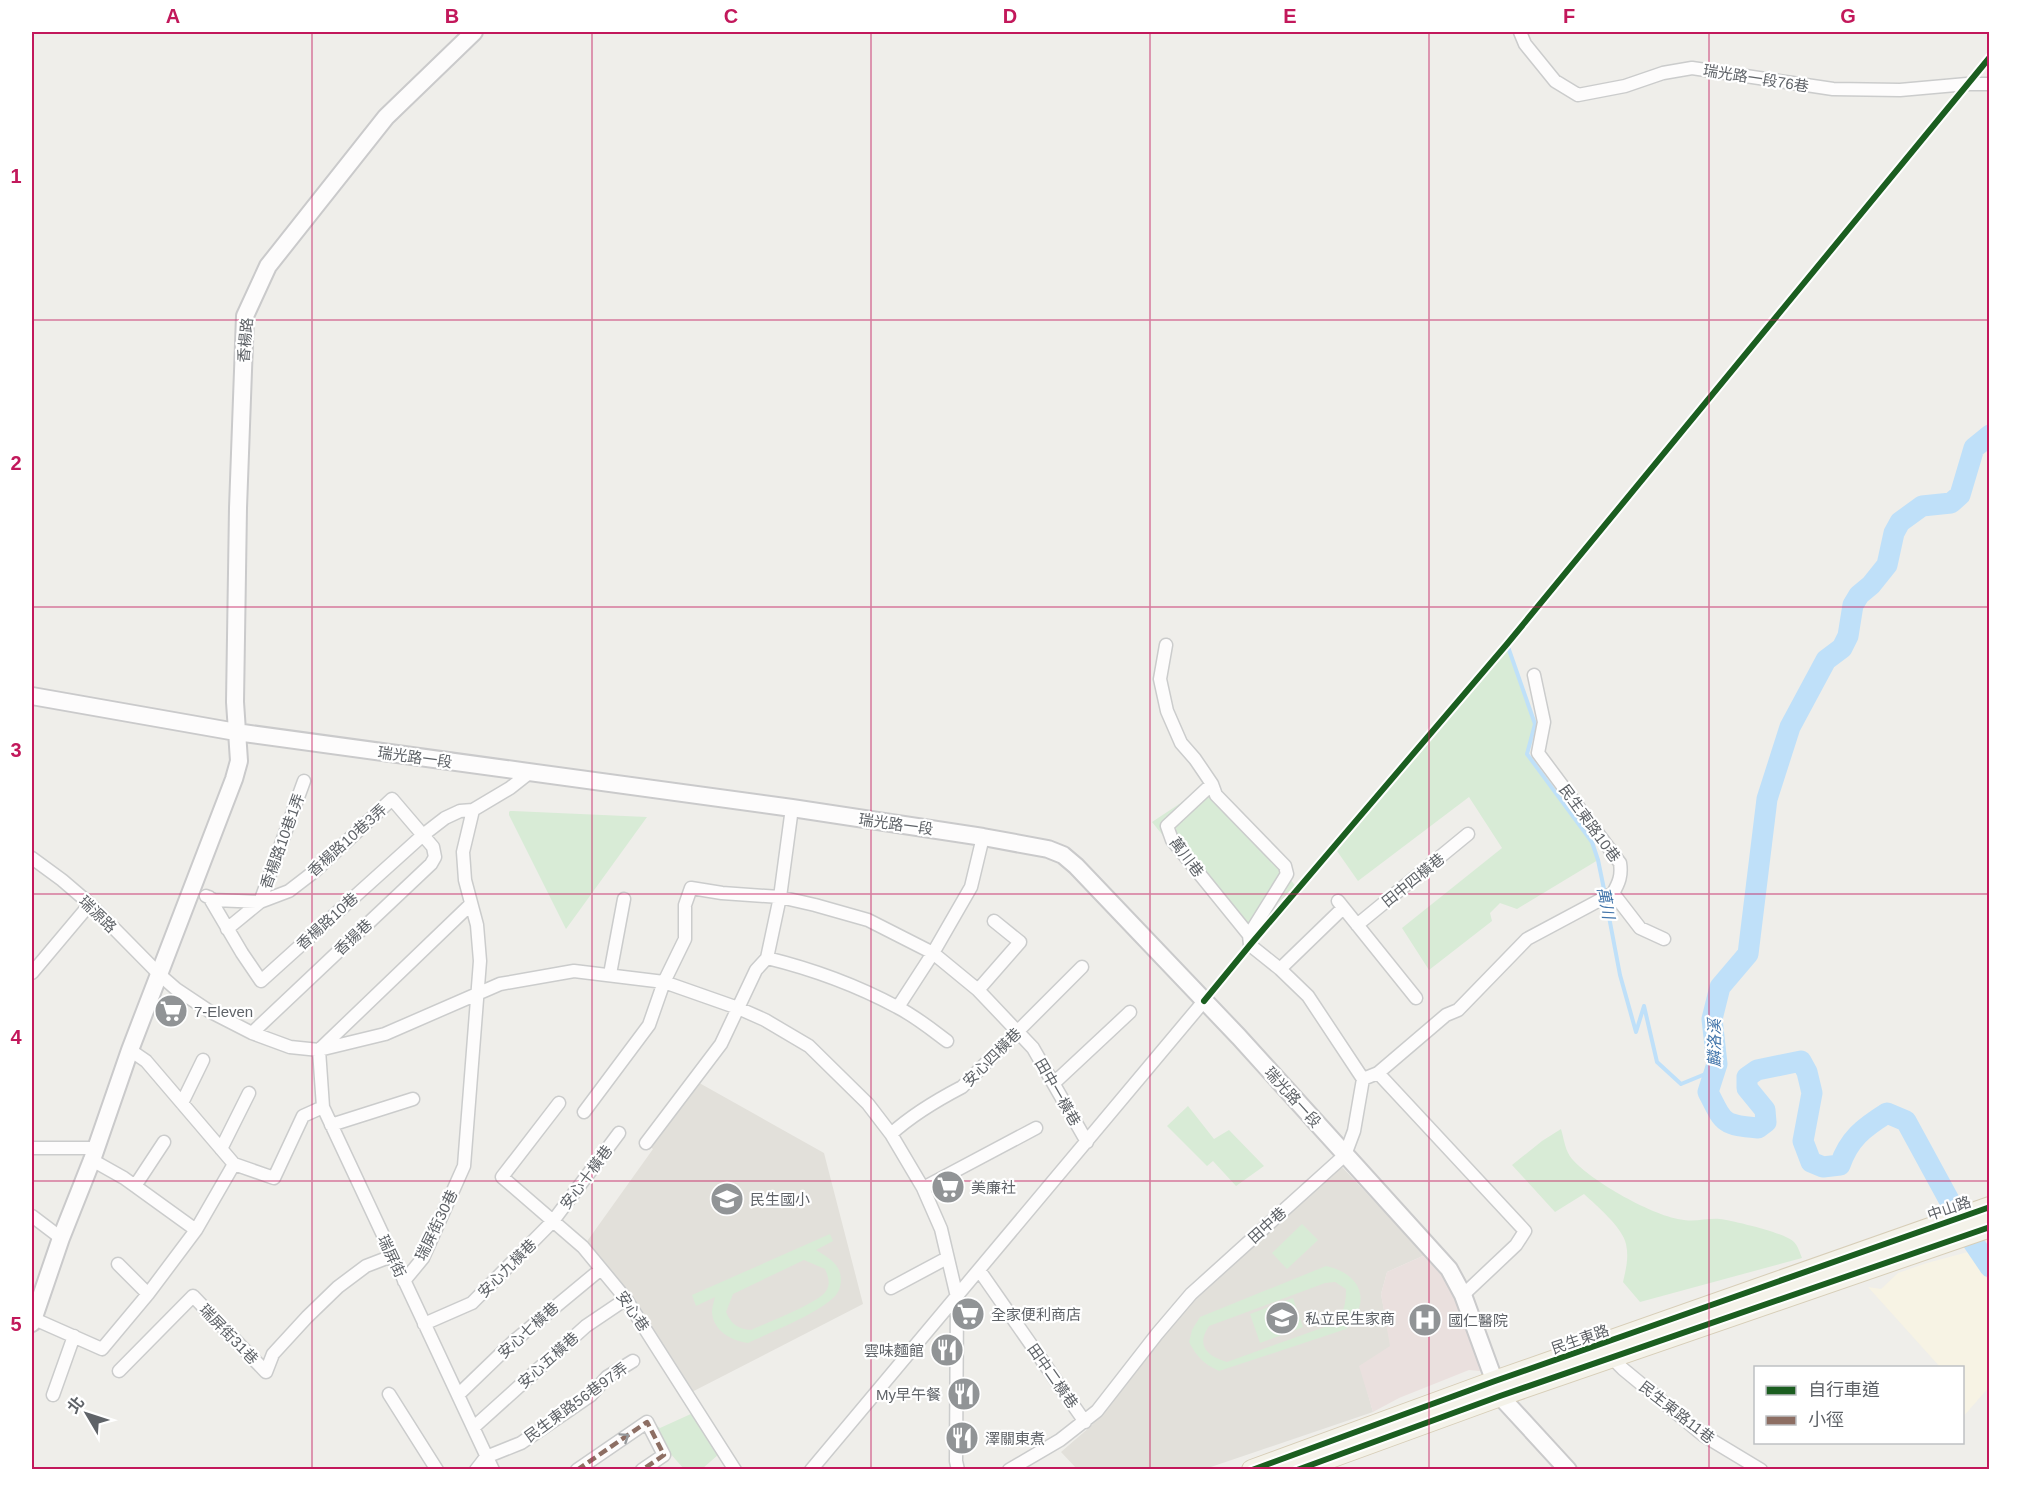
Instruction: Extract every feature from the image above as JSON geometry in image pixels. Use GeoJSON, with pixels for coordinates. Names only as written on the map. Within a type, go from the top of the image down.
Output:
{"type":"FeatureCollection","features":[{"type":"Feature","properties":{"kind":"main road","name":"中山路"},"geometry":{"type":"LineString","coordinates":[[1920,1241],[1983,1219]]}},
{"type":"Feature","properties":{"kind":"main road","name":"民生東路"},"geometry":{"type":"LineString","coordinates":[[1252,1470],[1607,1351],[1920,1241]]}},
{"type":"Feature","properties":{"kind":"main road","name":"民生東路"},"geometry":{"type":"LineString","coordinates":[[1297,1470],[1497,1388]]}},
{"type":"Feature","properties":{"kind":"street","name":"香楊路"},"geometry":{"type":"LineString","coordinates":[[236,732],[238,508],[244,316],[268,266],[386,117],[474,32]]}},
{"type":"Feature","properties":{"kind":"street","name":"瑞光路一段76巷"},"geometry":{"type":"LineString","coordinates":[[1520,32],[1525,44],[1555,81],[1578,95],[1625,86],[1663,73],[1692,68],[1833,89],[1900,90],[1989,84]]}},
{"type":"Feature","properties":{"kind":"street"},"geometry":{"type":"LineString","coordinates":[[1166,645],[1160,679],[1167,711],[1181,743],[1212,784],[1216,795],[1285,866],[1287,874],[1249,940],[1308,996],[1362,1078],[1378,1072],[1446,1015],[1458,1010],[1527,939],[1613,893],[1640,928],[1664,939]]}},
{"type":"Feature","properties":{"kind":"street","name":"民生東路10巷"},"geometry":{"type":"LineString","coordinates":[[1534,675],[1544,722],[1538,753],[1620,863],[1622,872],[1613,893]]}},
{"type":"Feature","properties":{"kind":"street","name":"瑞光路一段"},"geometry":{"type":"LineString","coordinates":[[32,696],[236,732],[792,808],[983,837],[1048,849],[1063,855],[1204,1001],[1449,1269],[1463,1294],[1497,1388]]}},
{"type":"Feature","properties":{"kind":"street"},"geometry":{"type":"LineString","coordinates":[[234,1164],[196,1230],[148,1294],[102,1349],[32,1320],[95,1154],[130,1050],[234,779],[239,761],[236,732]]}},
{"type":"Feature","properties":{"kind":"street","name":"香楊路10巷"},"geometry":{"type":"LineString","coordinates":[[209,897],[261,981],[423,835],[445,818],[460,811],[473,810],[510,788],[529,773]]}},
{"type":"Feature","properties":{"kind":"street","name":"香楊路10巷1弄"},"geometry":{"type":"LineString","coordinates":[[260,902],[304,781]]}},
{"type":"Feature","properties":{"kind":"street","name":"萬川巷"},"geometry":{"type":"LineString","coordinates":[[1212,784],[1167,826],[1172,840],[1249,940]]}},
{"type":"Feature","properties":{"kind":"street","name":"香楊路10巷3弄"},"geometry":{"type":"LineString","coordinates":[[260,902],[289,891],[315,871],[392,799],[423,835]]}},
{"type":"Feature","properties":{"kind":"street"},"geometry":{"type":"LineString","coordinates":[[646,1143],[721,1044],[756,970],[767,958],[780,897],[792,808]]}},
{"type":"Feature","properties":{"kind":"street"},"geometry":{"type":"LineString","coordinates":[[473,810],[463,852],[465,880],[477,925],[480,961],[478,993]]}},
{"type":"Feature","properties":{"kind":"street","name":"田中四橫巷"},"geometry":{"type":"LineString","coordinates":[[1357,925],[1468,834]]}},
{"type":"Feature","properties":{"kind":"street","name":"香揚巷"},"geometry":{"type":"LineString","coordinates":[[252,1033],[431,864],[435,857],[433,847],[423,835]]}},
{"type":"Feature","properties":{"kind":"street"},"geometry":{"type":"LineString","coordinates":[[898,1007],[933,953],[971,887],[983,837]]}},
{"type":"Feature","properties":{"kind":"street","name":"瑞源路"},"geometry":{"type":"LineString","coordinates":[[32,858],[90,904],[160,975]]}},
{"type":"Feature","properties":{"kind":"street"},"geometry":{"type":"LineString","coordinates":[[192,887],[214,900],[260,902]]}},
{"type":"Feature","properties":{"kind":"street","name":"田中一橫巷"},"geometry":{"type":"LineString","coordinates":[[664,982],[685,939],[685,905],[691,888],[780,897],[868,920],[933,953],[978,990],[1033,1048],[1086,1142]]}},
{"type":"Feature","properties":{"kind":"street"},"geometry":{"type":"LineString","coordinates":[[610,974],[624,899]]}},
{"type":"Feature","properties":{"kind":"street"},"geometry":{"type":"LineString","coordinates":[[227,929],[260,902]]}},
{"type":"Feature","properties":{"kind":"street"},"geometry":{"type":"LineString","coordinates":[[34,966],[90,904]]}},
{"type":"Feature","properties":{"kind":"street"},"geometry":{"type":"LineString","coordinates":[[319,1050],[471,904]]}},
{"type":"Feature","properties":{"kind":"street"},"geometry":{"type":"LineString","coordinates":[[1280,969],[1340,905],[1416,998]]}},
{"type":"Feature","properties":{"kind":"street"},"geometry":{"type":"LineString","coordinates":[[978,990],[1020,942],[994,921]]}},
{"type":"Feature","properties":{"kind":"street"},"geometry":{"type":"LineString","coordinates":[[767,958],[808,968],[858,988],[898,1007],[947,1041]]}},
{"type":"Feature","properties":{"kind":"street","name":"安心四橫巷"},"geometry":{"type":"LineString","coordinates":[[891,1134],[934,1103],[962,1087],[1082,967]]}},
{"type":"Feature","properties":{"kind":"street"},"geometry":{"type":"LineString","coordinates":[[160,975],[194,1001],[252,1033],[290,1047],[319,1050],[385,1034],[500,984],[574,971],[664,982],[738,1008],[765,1020],[808,1046],[868,1104],[891,1134],[923,1188],[941,1229],[957,1296],[956,1461],[958,1470]]}},
{"type":"Feature","properties":{"kind":"street"},"geometry":{"type":"LineString","coordinates":[[584,1113],[649,1025],[664,982]]}},
{"type":"Feature","properties":{"kind":"street","name":"瑞屏街30巷"},"geometry":{"type":"LineString","coordinates":[[404,1281],[423,1258],[464,1166],[478,993]]}},
{"type":"Feature","properties":{"kind":"street"},"geometry":{"type":"LineString","coordinates":[[811,1470],[1204,1001]]}},
{"type":"Feature","properties":{"kind":"street"},"geometry":{"type":"LineString","coordinates":[[1054,1083],[1130,1012]]}},
{"type":"Feature","properties":{"kind":"street"},"geometry":{"type":"LineString","coordinates":[[130,1050],[146,1060],[234,1164],[274,1178],[303,1116],[323,1107]]}},
{"type":"Feature","properties":{"kind":"street","name":"瑞屏街"},"geometry":{"type":"LineString","coordinates":[[319,1050],[323,1107],[493,1470]]}},
{"type":"Feature","properties":{"kind":"street"},"geometry":{"type":"LineString","coordinates":[[182,1103],[203,1060]]}},
{"type":"Feature","properties":{"kind":"street"},"geometry":{"type":"LineString","coordinates":[[1378,1072],[1525,1231],[1516,1245],[1463,1294]]}},
{"type":"Feature","properties":{"kind":"street","name":"田中巷"},"geometry":{"type":"LineString","coordinates":[[1009,1470],[1060,1440],[1097,1411],[1156,1334],[1191,1294],[1345,1155],[1354,1131],[1362,1078]]}},
{"type":"Feature","properties":{"kind":"street"},"geometry":{"type":"LineString","coordinates":[[221,1149],[249,1093]]}},
{"type":"Feature","properties":{"kind":"street"},"geometry":{"type":"LineString","coordinates":[[331,1125],[413,1099]]}},
{"type":"Feature","properties":{"kind":"street","name":"安心巷"},"geometry":{"type":"LineString","coordinates":[[559,1103],[502,1177],[583,1247],[626,1299],[735,1470]]}},
{"type":"Feature","properties":{"kind":"street"},"geometry":{"type":"LineString","coordinates":[[923,1188],[1036,1128]]}},
{"type":"Feature","properties":{"kind":"street","name":"安心十橫巷"},"geometry":{"type":"LineString","coordinates":[[553,1221],[619,1133]]}},
{"type":"Feature","properties":{"kind":"street"},"geometry":{"type":"LineString","coordinates":[[135,1186],[164,1142]]}},
{"type":"Feature","properties":{"kind":"street"},"geometry":{"type":"LineString","coordinates":[[32,1148],[95,1154],[196,1230]]}},
{"type":"Feature","properties":{"kind":"street"},"geometry":{"type":"LineString","coordinates":[[32,1216],[62,1238]]}},
{"type":"Feature","properties":{"kind":"street","name":"安心九橫巷"},"geometry":{"type":"LineString","coordinates":[[424,1324],[472,1303],[553,1221]]}},
{"type":"Feature","properties":{"kind":"street","name":"瑞屏街31巷"},"geometry":{"type":"LineString","coordinates":[[119,1371],[194,1296],[266,1372],[273,1354],[338,1287],[366,1266],[392,1256]]}},
{"type":"Feature","properties":{"kind":"street"},"geometry":{"type":"LineString","coordinates":[[891,1288],[947,1258]]}},
{"type":"Feature","properties":{"kind":"street"},"geometry":{"type":"LineString","coordinates":[[118,1264],[148,1294]]}},
{"type":"Feature","properties":{"kind":"street","name":"安心七橫巷"},"geometry":{"type":"LineString","coordinates":[[458,1395],[514,1341],[601,1269]]}},
{"type":"Feature","properties":{"kind":"street","name":"田中二橫巷"},"geometry":{"type":"LineString","coordinates":[[979,1270],[1085,1422]]}},
{"type":"Feature","properties":{"kind":"street","name":"安心五橫巷"},"geometry":{"type":"LineString","coordinates":[[474,1427],[586,1326],[626,1299]]}},
{"type":"Feature","properties":{"kind":"street"},"geometry":{"type":"LineString","coordinates":[[53,1395],[74,1336]]}},
{"type":"Feature","properties":{"kind":"street","name":"民生東路11巷"},"geometry":{"type":"LineString","coordinates":[[1607,1351],[1703,1435],[1761,1470]]}},
{"type":"Feature","properties":{"kind":"street","name":"民生東路56巷97弄"},"geometry":{"type":"LineString","coordinates":[[486,1457],[521,1443],[591,1395],[607,1377],[633,1361]]}},
{"type":"Feature","properties":{"kind":"street"},"geometry":{"type":"LineString","coordinates":[[1497,1388],[1568,1470]]}},
{"type":"Feature","properties":{"kind":"street"},"geometry":{"type":"LineString","coordinates":[[389,1394],[437,1470]]}},
{"type":"Feature","properties":{"kind":"street"},"geometry":{"type":"LineString","coordinates":[[577,1470],[647,1422],[664,1455],[642,1470]]}},
{"type":"Feature","properties":{"kind":"street"},"geometry":{"type":"LineString","coordinates":[[476,1470],[486,1457]]}},
{"type":"Feature","properties":{"kind":"shaded area","name":"民生國小"},"geometry":{"type":"Polygon","coordinates":[[[694,1080],[824,1153],[863,1304],[686,1395],[583,1247],[653,1149],[646,1143],[694,1080]]]}},
{"type":"Feature","properties":{"kind":"shaded area","name":"私立民生家商"},"geometry":{"type":"Polygon","coordinates":[[[1341,1166],[1425,1255],[1387,1272],[1381,1294],[1391,1347],[1360,1366],[1373,1412],[1205,1469],[1077,1469],[1061,1452],[1091,1426],[1106,1409],[1161,1338],[1196,1298],[1341,1166]]]}},
{"type":"Feature","properties":{"kind":"shaded area"},"geometry":{"type":"Polygon","coordinates":[[[1968,1252],[1989,1281],[1990,1386],[1964,1416],[1964,1366],[1939,1366],[1868,1287],[1881,1289],[1898,1273],[1968,1252]]]}},
{"type":"Feature","properties":{"kind":"shaded area","name":"國仁醫院"},"geometry":{"type":"Polygon","coordinates":[[[1425,1255],[1431,1259],[1454,1292],[1485,1374],[1469,1370],[1399,1398],[1373,1412],[1359,1366],[1390,1346],[1381,1294],[1387,1272],[1425,1255]]]}},
{"type":"Feature","properties":{"kind":"green space"},"geometry":{"type":"Polygon","coordinates":[[[1507,644],[1535,724],[1528,754],[1592,842],[1598,860],[1517,909],[1500,903],[1490,913],[1492,921],[1429,970],[1402,928],[1502,848],[1469,797],[1358,881],[1337,851],[1507,644]]]}},
{"type":"Feature","properties":{"kind":"green space"},"geometry":{"type":"Polygon","coordinates":[[[1214,781],[1297,888],[1240,931],[1152,822],[1214,781]]]}},
{"type":"Feature","properties":{"kind":"green space"},"geometry":{"type":"Polygon","coordinates":[[[510,811],[647,817],[566,929],[509,815],[510,811]]]}},
{"type":"Feature","properties":{"kind":"green space"},"geometry":{"type":"Polygon","coordinates":[[[1188,1106],[1214,1139],[1229,1130],[1264,1166],[1236,1186],[1213,1161],[1207,1166],[1167,1126],[1188,1106]]]}},
{"type":"Feature","properties":{"kind":"green space"},"geometry":{"type":"Polygon","coordinates":[[[1561,1129],[1566,1149],[1572,1159],[1593,1177],[1624,1197],[1671,1217],[1688,1220],[1720,1219],[1771,1231],[1794,1242],[1802,1258],[1640,1302],[1623,1282],[1627,1258],[1626,1244],[1620,1231],[1608,1217],[1584,1194],[1555,1212],[1512,1165],[1561,1129]]]}},
{"type":"Feature","properties":{"kind":"green space"},"geometry":{"type":"Polygon","coordinates":[[[1302,1224],[1318,1240],[1287,1269],[1272,1253],[1302,1224]]]}},
{"type":"Feature","properties":{"kind":"green space"},"geometry":{"type":"Polygon","coordinates":[[[830,1234],[833,1241],[816,1250],[838,1267],[841,1280],[837,1294],[805,1316],[748,1343],[724,1334],[716,1325],[712,1312],[715,1297],[696,1306],[692,1295],[830,1234]],[[804,1260],[733,1294],[726,1312],[736,1325],[751,1330],[779,1318],[803,1307],[826,1291],[829,1283],[825,1269],[804,1260]]]}},
{"type":"Feature","properties":{"kind":"green space"},"geometry":{"type":"Polygon","coordinates":[[[1326,1266],[1348,1275],[1355,1282],[1361,1299],[1354,1319],[1346,1329],[1219,1371],[1201,1360],[1189,1342],[1192,1330],[1200,1317],[1326,1266]],[[1335,1282],[1325,1283],[1209,1326],[1203,1339],[1205,1349],[1214,1357],[1227,1362],[1333,1324],[1344,1308],[1346,1289],[1335,1282]]]}},
{"type":"Feature","properties":{"kind":"green space"},"geometry":{"type":"Polygon","coordinates":[[[1293,1298],[1303,1327],[1260,1343],[1250,1314],[1293,1298]]]}},
{"type":"Feature","properties":{"kind":"green space"},"geometry":{"type":"Polygon","coordinates":[[[693,1413],[719,1454],[702,1469],[684,1469],[668,1451],[654,1424],[660,1428],[693,1413]]]}},
{"type":"Feature","properties":{"kind":"waterway","name":"麟洛溪"},"geometry":{"type":"LineString","coordinates":[[1990,435],[1974,448],[1960,495],[1951,503],[1922,506],[1900,522],[1894,533],[1887,565],[1871,585],[1859,595],[1853,605],[1848,636],[1842,648],[1826,660],[1790,727],[1767,799],[1748,954],[1720,987],[1712,1019],[1717,1064],[1708,1092],[1726,1121],[1738,1126],[1758,1128],[1766,1122],[1765,1110],[1747,1088],[1747,1077],[1757,1070],[1801,1061],[1807,1072],[1812,1093],[1803,1141],[1811,1162],[1823,1167],[1840,1165],[1852,1141],[1887,1113],[1906,1121],[1967,1233],[1990,1267]]}},
{"type":"Feature","properties":{"kind":"waterway","name":"萬川"},"geometry":{"type":"LineString","coordinates":[[1507,644],[1535,724],[1527,754],[1592,842],[1605,894]]}},
{"type":"Feature","properties":{"kind":"waterway","name":"萬川"},"geometry":{"type":"LineString","coordinates":[[1606,901],[1620,975],[1636,1032],[1644,1006],[1657,1062],[1681,1084],[1715,1070]]}},
{"type":"Feature","properties":{"kind":"marked path"},"geometry":{"type":"LineString","coordinates":[[577,1470],[647,1422],[664,1455],[642,1470]]}},
{"type":"Feature","properties":{"kind":"cycle path"},"geometry":{"type":"LineString","coordinates":[[1204,1001],[1507,644],[1990,57]]}},
{"type":"Feature","properties":{"kind":"cycle path"},"geometry":{"type":"LineString","coordinates":[[1252,1470],[1495,1381],[1990,1207]]}},
{"type":"Feature","properties":{"kind":"cycle path"},"geometry":{"type":"LineString","coordinates":[[1297,1470],[1500,1396],[1990,1227]]}},
{"type":"Feature","properties":{"kind":"place","name":"7-Eleven"},"geometry":{"type":"Point","coordinates":[171,1011]}},
{"type":"Feature","properties":{"kind":"place","name":"美廉社"},"geometry":{"type":"Point","coordinates":[948,1187]}},
{"type":"Feature","properties":{"kind":"place","name":"民生國小"},"geometry":{"type":"Point","coordinates":[727,1199]}},
{"type":"Feature","properties":{"kind":"place","name":"全家便利商店"},"geometry":{"type":"Point","coordinates":[968,1314]}},
{"type":"Feature","properties":{"kind":"place","name":"私立民生家商"},"geometry":{"type":"Point","coordinates":[1282,1318]}},
{"type":"Feature","properties":{"kind":"place","name":"國仁醫院"},"geometry":{"type":"Point","coordinates":[1425,1320]}},
{"type":"Feature","properties":{"kind":"place","name":"雲味麵館"},"geometry":{"type":"Point","coordinates":[947,1350]}},
{"type":"Feature","properties":{"kind":"place","name":"My早午餐"},"geometry":{"type":"Point","coordinates":[964,1394]}},
{"type":"Feature","properties":{"kind":"place","name":"澤關東煮"},"geometry":{"type":"Point","coordinates":[962,1438]}}]}
